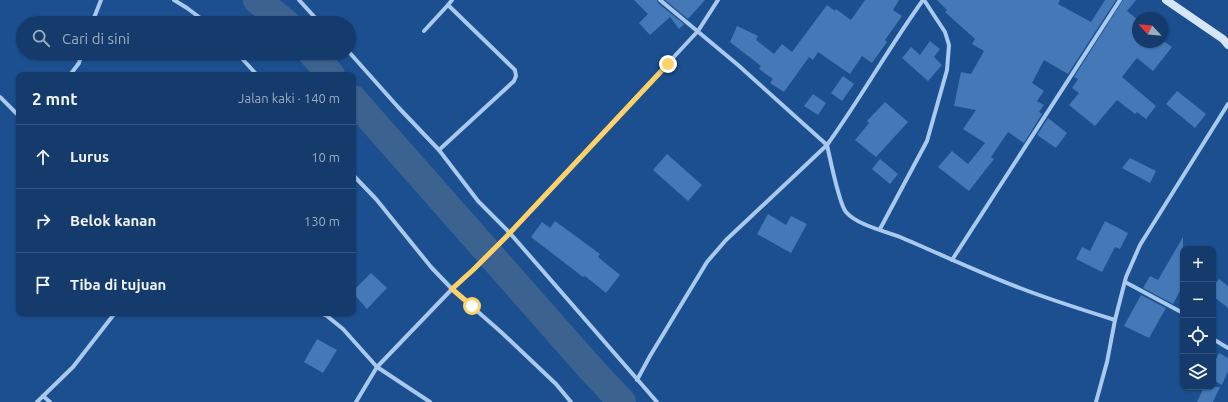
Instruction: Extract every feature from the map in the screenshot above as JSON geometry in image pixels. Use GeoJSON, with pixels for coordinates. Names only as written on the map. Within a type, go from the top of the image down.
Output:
{"type":"FeatureCollection","features":[{"type":"Feature","properties":{"kind":"street"},"geometry":{"type":"LineString","coordinates":[[95,16],[101,0]]}},
{"type":"Feature","properties":{"kind":"street"},"geometry":{"type":"LineString","coordinates":[[174,0],[197,16]]}},
{"type":"Feature","properties":{"kind":"street"},"geometry":{"type":"LineString","coordinates":[[299,0],[314,16]]}},
{"type":"Feature","properties":{"kind":"street"},"geometry":{"type":"LineString","coordinates":[[424,31],[452,0]]}},
{"type":"Feature","properties":{"kind":"street"},"geometry":{"type":"LineString","coordinates":[[660,0],[738,65],[827,145],[844,210],[849,215],[860,222],[880,229],[1019,288],[1078,309],[1115,320]]}},
{"type":"Feature","properties":{"kind":"street"},"geometry":{"type":"LineString","coordinates":[[356,402],[377,367],[452,289],[506,237],[509,232],[698,31],[718,0]]}},
{"type":"Feature","properties":{"kind":"street"},"geometry":{"type":"LineString","coordinates":[[637,380],[707,262],[726,240],[827,145],[849,114],[888,51],[923,0],[945,32],[949,45],[947,70],[927,141],[880,229]]}},
{"type":"Feature","properties":{"kind":"street"},"geometry":{"type":"LineString","coordinates":[[952,260],[1120,0]]}},
{"type":"Feature","properties":{"kind":"street"},"geometry":{"type":"LineString","coordinates":[[1166,0],[1223,39],[1228,45]]}},
{"type":"Feature","properties":{"kind":"street"},"geometry":{"type":"LineString","coordinates":[[439,150],[514,81],[516,76],[516,70],[448,5]]}},
{"type":"Feature","properties":{"kind":"street"},"geometry":{"type":"LineString","coordinates":[[72,72],[80,60]]}},
{"type":"Feature","properties":{"kind":"street"},"geometry":{"type":"LineString","coordinates":[[243,60],[254,72]]}},
{"type":"Feature","properties":{"kind":"street"},"geometry":{"type":"LineString","coordinates":[[356,60],[439,150],[478,201],[509,232],[657,402]]}},
{"type":"Feature","properties":{"kind":"street"},"geometry":{"type":"LineString","coordinates":[[0,97],[16,113]]}},
{"type":"Feature","properties":{"kind":"street"},"geometry":{"type":"LineString","coordinates":[[1096,402],[1107,362],[1115,320],[1125,282],[1140,245],[1228,104]]}},
{"type":"Feature","properties":{"kind":"street"},"geometry":{"type":"LineString","coordinates":[[356,178],[376,199],[431,267],[452,289],[501,332],[556,384],[571,402]]}},
{"type":"Feature","properties":{"kind":"street"},"geometry":{"type":"LineString","coordinates":[[1125,282],[1180,311]]}},
{"type":"Feature","properties":{"kind":"street"},"geometry":{"type":"LineString","coordinates":[[37,402],[73,367],[113,316]]}},
{"type":"Feature","properties":{"kind":"street"},"geometry":{"type":"LineString","coordinates":[[327,316],[343,329],[377,367],[430,402]]}},
{"type":"Feature","properties":{"kind":"street"},"geometry":{"type":"LineString","coordinates":[[1216,341],[1228,348]]}},
{"type":"Feature","properties":{"kind":"street"},"geometry":{"type":"LineString","coordinates":[[43,396],[50,402]]}},
{"type":"Feature","properties":{"kind":"building"},"geometry":{"type":"Polygon","coordinates":[[[634,0],[657,0],[658,3],[684,24],[679,29],[670,17],[650,35],[639,23],[648,14],[634,0]]]}},
{"type":"Feature","properties":{"kind":"building"},"geometry":{"type":"Polygon","coordinates":[[[665,0],[705,0],[688,19],[665,0]]]}},
{"type":"Feature","properties":{"kind":"building"},"geometry":{"type":"Polygon","coordinates":[[[865,0],[899,0],[893,10],[902,16],[885,40],[887,42],[872,63],[862,56],[850,74],[818,52],[813,60],[809,57],[784,92],[770,83],[773,79],[759,69],[761,66],[730,42],[737,26],[758,36],[756,40],[774,54],[782,44],[792,52],[827,5],[835,11],[836,9],[851,20],[865,0]]]}},
{"type":"Feature","properties":{"kind":"building"},"geometry":{"type":"Polygon","coordinates":[[[937,0],[1060,0],[1058,4],[1091,22],[1105,0],[1116,0],[1068,74],[1044,60],[1032,83],[1044,91],[1037,101],[1044,105],[1039,112],[1042,114],[1024,143],[1008,132],[991,157],[994,159],[969,191],[938,167],[952,151],[968,164],[985,143],[963,129],[976,110],[954,106],[961,72],[971,74],[984,51],[972,44],[975,39],[945,12],[947,10],[937,0]]]}},
{"type":"Feature","properties":{"kind":"building"},"geometry":{"type":"Polygon","coordinates":[[[1123,0],[1136,0],[1127,11],[1132,15],[1132,48],[1168,48],[1168,44],[1172,47],[1153,71],[1137,58],[1122,77],[1156,106],[1146,119],[1137,112],[1135,114],[1117,100],[1095,126],[1069,105],[1079,93],[1072,88],[1078,79],[1074,77],[1123,0]]]}},
{"type":"Feature","properties":{"kind":"building"},"geometry":{"type":"Polygon","coordinates":[[[930,41],[940,49],[934,57],[942,65],[928,81],[902,58],[911,47],[920,55],[930,41]]]}},
{"type":"Feature","properties":{"kind":"building"},"geometry":{"type":"Polygon","coordinates":[[[843,76],[854,84],[842,101],[831,93],[843,76]]]}},
{"type":"Feature","properties":{"kind":"building"},"geometry":{"type":"Polygon","coordinates":[[[1177,91],[1206,114],[1195,128],[1166,104],[1177,91]]]}},
{"type":"Feature","properties":{"kind":"building"},"geometry":{"type":"Polygon","coordinates":[[[813,94],[826,103],[818,115],[804,106],[813,94]]]}},
{"type":"Feature","properties":{"kind":"building"},"geometry":{"type":"Polygon","coordinates":[[[885,102],[908,122],[876,157],[855,140],[869,123],[867,121],[885,102]]]}},
{"type":"Feature","properties":{"kind":"building"},"geometry":{"type":"Polygon","coordinates":[[[1048,118],[1067,133],[1056,148],[1037,135],[1048,118]]]}},
{"type":"Feature","properties":{"kind":"building"},"geometry":{"type":"Polygon","coordinates":[[[667,154],[702,185],[688,201],[653,170],[667,154]]]}},
{"type":"Feature","properties":{"kind":"building"},"geometry":{"type":"Polygon","coordinates":[[[1130,158],[1156,171],[1150,183],[1122,168],[1130,158]]]}},
{"type":"Feature","properties":{"kind":"building"},"geometry":{"type":"Polygon","coordinates":[[[880,159],[898,174],[890,184],[872,169],[880,159]]]}},
{"type":"Feature","properties":{"kind":"building"},"geometry":{"type":"Polygon","coordinates":[[[768,214],[786,225],[791,216],[807,224],[791,253],[757,234],[768,214]]]}},
{"type":"Feature","properties":{"kind":"building"},"geometry":{"type":"Polygon","coordinates":[[[555,221],[600,254],[598,257],[620,275],[606,293],[531,237],[542,222],[550,228],[555,221]]]}},
{"type":"Feature","properties":{"kind":"building"},"geometry":{"type":"Polygon","coordinates":[[[1105,221],[1128,233],[1120,249],[1115,247],[1102,272],[1076,259],[1082,247],[1090,251],[1105,221]]]}},
{"type":"Feature","properties":{"kind":"building"},"geometry":{"type":"Polygon","coordinates":[[[1183,237],[1183,246],[1180,246],[1180,291],[1173,304],[1143,288],[1150,276],[1158,280],[1183,237]]]}},
{"type":"Feature","properties":{"kind":"building"},"geometry":{"type":"Polygon","coordinates":[[[371,273],[387,288],[367,309],[356,296],[356,288],[371,273]]]}},
{"type":"Feature","properties":{"kind":"building"},"geometry":{"type":"Polygon","coordinates":[[[1219,279],[1228,286],[1228,308],[1216,298],[1216,283],[1219,279]]]}},
{"type":"Feature","properties":{"kind":"building"},"geometry":{"type":"Polygon","coordinates":[[[1141,295],[1166,308],[1149,338],[1124,326],[1141,295]]]}},
{"type":"Feature","properties":{"kind":"building"},"geometry":{"type":"Polygon","coordinates":[[[317,339],[337,350],[323,373],[304,362],[317,339]]]}},
{"type":"Feature","properties":{"kind":"building"},"geometry":{"type":"Polygon","coordinates":[[[1219,353],[1228,358],[1228,371],[1222,385],[1216,382],[1216,359],[1219,353]]]}},
{"type":"Feature","properties":{"kind":"building"},"geometry":{"type":"Polygon","coordinates":[[[1216,387],[1220,387],[1213,402],[1197,402],[1203,390],[1216,390],[1216,387]]]}},
{"type":"Feature","properties":{"kind":"waterway"},"geometry":{"type":"LineString","coordinates":[[257,0],[277,16]]}},
{"type":"Feature","properties":{"kind":"waterway"},"geometry":{"type":"LineString","coordinates":[[318,60],[328,72]]}},
{"type":"Feature","properties":{"kind":"waterway"},"geometry":{"type":"LineString","coordinates":[[356,102],[591,369],[622,402]]}},
{"type":"Feature","properties":{"kind":"route"},"geometry":{"type":"LineString","coordinates":[[472,306],[452,289],[506,237],[509,232],[668,64]]}}]}
